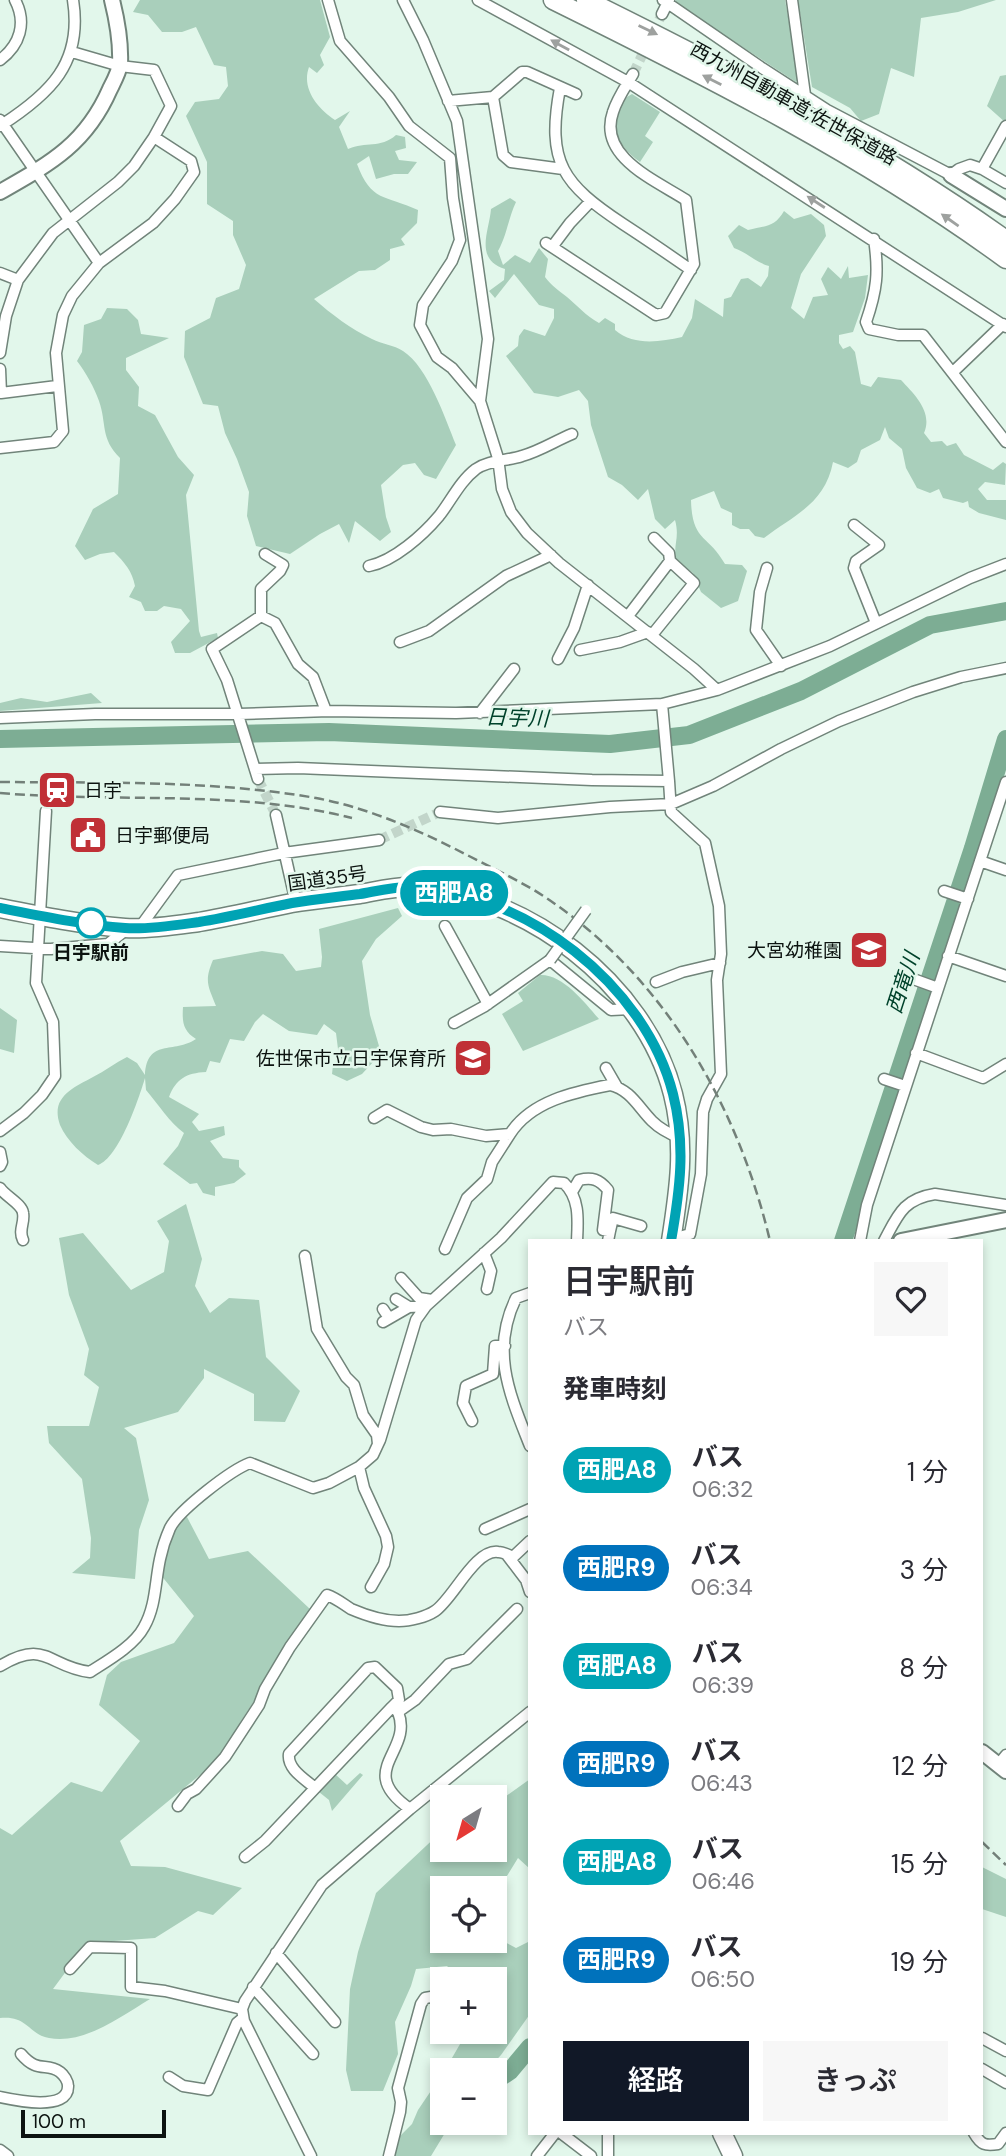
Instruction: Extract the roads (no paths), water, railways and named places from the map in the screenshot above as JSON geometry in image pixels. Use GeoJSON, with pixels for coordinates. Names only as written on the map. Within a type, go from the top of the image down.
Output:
{"type":"FeatureCollection","features":[{"type":"Feature","properties":{"kind":"highway","name":"西九州自動車道;佐世保道路"},"geometry":{"type":"LineString","coordinates":[[553,0],[815,135],[916,197],[1006,260]]}},
{"type":"Feature","properties":{"kind":"highway","name":"西九州自動車道;佐世保道路"},"geometry":{"type":"LineString","coordinates":[[586,0],[700,56],[845,135],[937,192],[1006,240]]}},
{"type":"Feature","properties":{"kind":"highway","name":"国道35号"},"geometry":{"type":"LineString","coordinates":[[0,908],[134,928],[199,922],[296,903],[409,887],[476,897],[526,918],[559,940],[600,974],[648,1031],[662,1060],[673,1095],[680,1138],[682,1176],[672,1239]]}},
{"type":"Feature","properties":{"kind":"highway"},"geometry":{"type":"LineString","coordinates":[[723,2135],[733,2156]]}},
{"type":"Feature","properties":{"kind":"street"},"geometry":{"type":"LineString","coordinates":[[0,60],[12,51],[20,35],[22,19],[15,0]]}},
{"type":"Feature","properties":{"kind":"street"},"geometry":{"type":"LineString","coordinates":[[73,0],[76,21],[72,52],[61,74],[43,96],[1,124],[99,263]]}},
{"type":"Feature","properties":{"kind":"street"},"geometry":{"type":"LineString","coordinates":[[0,192],[67,151],[88,130],[100,111],[120,66],[112,0]]}},
{"type":"Feature","properties":{"kind":"street"},"geometry":{"type":"LineString","coordinates":[[328,0],[340,41],[389,97],[409,126],[450,158],[460,240],[452,261],[423,305],[420,325],[437,357],[452,368],[480,401],[498,461],[502,489],[511,512],[527,533],[551,555],[717,690]]}},
{"type":"Feature","properties":{"kind":"street"},"geometry":{"type":"LineString","coordinates":[[403,0],[457,121],[488,339],[480,401]]}},
{"type":"Feature","properties":{"kind":"street"},"geometry":{"type":"LineString","coordinates":[[478,0],[631,78],[1004,326],[953,372]]}},
{"type":"Feature","properties":{"kind":"street"},"geometry":{"type":"LineString","coordinates":[[792,0],[805,95]]}},
{"type":"Feature","properties":{"kind":"street"},"geometry":{"type":"LineString","coordinates":[[662,15],[667,1],[827,110],[951,175],[1006,209]]}},
{"type":"Feature","properties":{"kind":"street"},"geometry":{"type":"LineString","coordinates":[[0,353],[6,316],[18,280],[40,248],[68,219],[118,182],[134,166],[171,106],[154,70],[120,66],[72,52]]}},
{"type":"Feature","properties":{"kind":"street"},"geometry":{"type":"LineString","coordinates":[[448,101],[493,97],[522,72],[576,94]]}},
{"type":"Feature","properties":{"kind":"street"},"geometry":{"type":"LineString","coordinates":[[590,202],[549,245],[656,315],[665,313],[694,264],[686,200],[629,163],[613,142],[610,127],[612,113],[631,78]]}},
{"type":"Feature","properties":{"kind":"street"},"geometry":{"type":"LineString","coordinates":[[560,88],[555,132],[563,169],[580,193],[691,270]]}},
{"type":"Feature","properties":{"kind":"street"},"geometry":{"type":"LineString","coordinates":[[493,97],[503,155],[511,162],[563,169]]}},
{"type":"Feature","properties":{"kind":"street"},"geometry":{"type":"LineString","coordinates":[[982,169],[1006,126]]}},
{"type":"Feature","properties":{"kind":"street"},"geometry":{"type":"LineString","coordinates":[[0,448],[54,442],[63,431],[56,353],[63,315],[72,296],[99,263],[153,223],[194,172],[191,161],[153,137]]}},
{"type":"Feature","properties":{"kind":"street"},"geometry":{"type":"LineString","coordinates":[[951,175],[970,165],[1006,183]]}},
{"type":"Feature","properties":{"kind":"street"},"geometry":{"type":"LineString","coordinates":[[874,239],[878,269],[873,301],[866,322],[869,329],[898,335],[923,335],[1006,442]]}},
{"type":"Feature","properties":{"kind":"street"},"geometry":{"type":"LineString","coordinates":[[0,273],[18,280]]}},
{"type":"Feature","properties":{"kind":"street"},"geometry":{"type":"LineString","coordinates":[[0,369],[0,393],[58,386]]}},
{"type":"Feature","properties":{"kind":"street"},"geometry":{"type":"LineString","coordinates":[[369,566],[398,552],[428,527],[477,469],[486,463],[538,451],[572,434]]}},
{"type":"Feature","properties":{"kind":"street"},"geometry":{"type":"LineString","coordinates":[[854,525],[879,545],[856,561],[854,568],[876,623]]}},
{"type":"Feature","properties":{"kind":"street"},"geometry":{"type":"LineString","coordinates":[[580,650],[650,634],[694,583],[670,561],[669,553],[654,538]]}},
{"type":"Feature","properties":{"kind":"street"},"geometry":{"type":"LineString","coordinates":[[261,616],[261,589],[283,565],[265,554]]}},
{"type":"Feature","properties":{"kind":"street"},"geometry":{"type":"LineString","coordinates":[[400,642],[429,631],[506,576],[551,555]]}},
{"type":"Feature","properties":{"kind":"street"},"geometry":{"type":"LineString","coordinates":[[628,615],[670,561]]}},
{"type":"Feature","properties":{"kind":"street"},"geometry":{"type":"LineString","coordinates":[[0,718],[95,713],[480,713],[662,704],[717,690],[830,646],[1006,564]]}},
{"type":"Feature","properties":{"kind":"street"},"geometry":{"type":"LineString","coordinates":[[767,568],[760,592],[756,630],[780,666]]}},
{"type":"Feature","properties":{"kind":"street"},"geometry":{"type":"LineString","coordinates":[[558,659],[574,628],[588,585]]}},
{"type":"Feature","properties":{"kind":"street"},"geometry":{"type":"LineString","coordinates":[[261,616],[275,622],[298,664],[313,677],[326,711]]}},
{"type":"Feature","properties":{"kind":"street"},"geometry":{"type":"LineString","coordinates":[[261,616],[212,649],[239,714],[256,774],[298,768],[592,780],[670,780]]}},
{"type":"Feature","properties":{"kind":"street"},"geometry":{"type":"LineString","coordinates":[[440,812],[498,818],[671,804],[713,786],[839,721],[913,692],[961,677],[1006,668]]}},
{"type":"Feature","properties":{"kind":"street"},"geometry":{"type":"LineString","coordinates":[[480,713],[514,669]]}},
{"type":"Feature","properties":{"kind":"street"},"geometry":{"type":"LineString","coordinates":[[662,704],[671,812],[705,843],[719,906],[720,963],[717,980],[721,1074],[703,1112],[701,1174],[690,1234],[675,1239]]}},
{"type":"Feature","properties":{"kind":"street"},"geometry":{"type":"LineString","coordinates":[[860,1239],[867,1205],[902,1085],[916,1053],[935,987],[948,957],[964,897],[980,861],[1006,782]]}},
{"type":"Feature","properties":{"kind":"street"},"geometry":{"type":"LineString","coordinates":[[0,1130],[24,1113],[42,1095],[55,1076],[53,1022],[36,983],[46,811]]}},
{"type":"Feature","properties":{"kind":"street"},"geometry":{"type":"LineString","coordinates":[[276,815],[296,903]]}},
{"type":"Feature","properties":{"kind":"street"},"geometry":{"type":"LineString","coordinates":[[0,946],[38,948],[108,944],[134,928],[178,874],[284,853],[379,841]]}},
{"type":"Feature","properties":{"kind":"street"},"geometry":{"type":"LineString","coordinates":[[980,861],[1006,870]]}},
{"type":"Feature","properties":{"kind":"street"},"geometry":{"type":"LineString","coordinates":[[945,891],[964,897]]}},
{"type":"Feature","properties":{"kind":"street"},"geometry":{"type":"LineString","coordinates":[[454,1023],[488,1004],[550,960],[586,910]]}},
{"type":"Feature","properties":{"kind":"street"},"geometry":{"type":"LineString","coordinates":[[445,926],[488,1004]]}},
{"type":"Feature","properties":{"kind":"street"},"geometry":{"type":"LineString","coordinates":[[948,957],[1006,976]]}},
{"type":"Feature","properties":{"kind":"street"},"geometry":{"type":"LineString","coordinates":[[550,960],[611,1010],[631,1009]]}},
{"type":"Feature","properties":{"kind":"street"},"geometry":{"type":"LineString","coordinates":[[656,982],[682,972],[720,963]]}},
{"type":"Feature","properties":{"kind":"street"},"geometry":{"type":"LineString","coordinates":[[917,980],[935,987]]}},
{"type":"Feature","properties":{"kind":"street"},"geometry":{"type":"LineString","coordinates":[[916,1053],[983,1078],[1006,1064]]}},
{"type":"Feature","properties":{"kind":"street"},"geometry":{"type":"LineString","coordinates":[[606,1068],[617,1087]]}},
{"type":"Feature","properties":{"kind":"street"},"geometry":{"type":"LineString","coordinates":[[885,1079],[902,1085]]}},
{"type":"Feature","properties":{"kind":"street"},"geometry":{"type":"LineString","coordinates":[[445,1249],[467,1198],[487,1179],[492,1162],[510,1134],[527,1113],[536,1107],[610,1085],[637,1101],[654,1124],[680,1138]]}},
{"type":"Feature","properties":{"kind":"street"},"geometry":{"type":"LineString","coordinates":[[374,1118],[387,1110],[433,1130],[451,1129],[486,1136],[510,1134]]}},
{"type":"Feature","properties":{"kind":"street"},"geometry":{"type":"LineString","coordinates":[[0,1152],[0,1166]]}},
{"type":"Feature","properties":{"kind":"street"},"geometry":{"type":"LineString","coordinates":[[572,1192],[579,1180],[597,1179],[603,1184],[608,1190],[603,1230],[609,1236]]}},
{"type":"Feature","properties":{"kind":"street"},"geometry":{"type":"LineString","coordinates":[[0,1666],[29,1653],[53,1657],[76,1670],[90,1672],[134,1639],[144,1629],[152,1607],[160,1557],[171,1526],[237,1468],[250,1463],[313,1488],[329,1483],[373,1455],[416,1320],[429,1303],[509,1231],[552,1182],[564,1182],[572,1192],[578,1214],[577,1239]]}},
{"type":"Feature","properties":{"kind":"street"},"geometry":{"type":"LineString","coordinates":[[0,1188],[24,1213],[20,1233],[23,1240]]}},
{"type":"Feature","properties":{"kind":"street"},"geometry":{"type":"LineString","coordinates":[[885,1239],[902,1208],[924,1196],[935,1194],[1006,1205]]}},
{"type":"Feature","properties":{"kind":"street"},"geometry":{"type":"LineString","coordinates":[[609,1236],[613,1218],[641,1226]]}},
{"type":"Feature","properties":{"kind":"street"},"geometry":{"type":"LineString","coordinates":[[911,1239],[1006,1220]]}},
{"type":"Feature","properties":{"kind":"street"},"geometry":{"type":"LineString","coordinates":[[484,1253],[491,1271],[487,1289]]}},
{"type":"Feature","properties":{"kind":"street"},"geometry":{"type":"LineString","coordinates":[[306,1256],[317,1329],[346,1377],[354,1385],[363,1415],[377,1435],[378,1445]]}},
{"type":"Feature","properties":{"kind":"street"},"geometry":{"type":"LineString","coordinates":[[401,1278],[419,1298],[429,1303]]}},
{"type":"Feature","properties":{"kind":"street"},"geometry":{"type":"LineString","coordinates":[[528,1294],[516,1298],[508,1321],[505,1346],[505,1379],[528,1441]]}},
{"type":"Feature","properties":{"kind":"street"},"geometry":{"type":"LineString","coordinates":[[396,1299],[410,1307]]}},
{"type":"Feature","properties":{"kind":"street"},"geometry":{"type":"LineString","coordinates":[[383,1309],[386,1320],[410,1307],[429,1303]]}},
{"type":"Feature","properties":{"kind":"street"},"geometry":{"type":"LineString","coordinates":[[472,1421],[463,1403],[466,1386],[493,1374],[495,1346],[505,1346]]}},
{"type":"Feature","properties":{"kind":"street"},"geometry":{"type":"LineString","coordinates":[[359,1466],[367,1498],[386,1536],[388,1547],[384,1564],[370,1587]]}},
{"type":"Feature","properties":{"kind":"street"},"geometry":{"type":"LineString","coordinates":[[485,1529],[528,1509]]}},
{"type":"Feature","properties":{"kind":"street"},"geometry":{"type":"LineString","coordinates":[[178,1806],[225,1757],[259,1705],[265,1689],[290,1647],[327,1595],[352,1609],[382,1619],[400,1621],[417,1618],[435,1611],[488,1553],[496,1551],[513,1557],[528,1543]]}},
{"type":"Feature","properties":{"kind":"street"},"geometry":{"type":"LineString","coordinates":[[507,1555],[528,1586]]}},
{"type":"Feature","properties":{"kind":"street"},"geometry":{"type":"LineString","coordinates":[[245,1857],[265,1841],[395,1710],[415,1700],[449,1664],[467,1658],[517,1609]]}},
{"type":"Feature","properties":{"kind":"street"},"geometry":{"type":"LineString","coordinates":[[315,1788],[291,1767],[289,1754],[368,1668],[375,1667],[397,1688],[399,1700],[395,1710],[402,1732],[384,1777],[396,1796],[410,1810]]}},
{"type":"Feature","properties":{"kind":"street"},"geometry":{"type":"LineString","coordinates":[[169,2077],[183,2086],[208,2090],[253,1987],[322,1885],[528,1714]]}},
{"type":"Feature","properties":{"kind":"street"},"geometry":{"type":"LineString","coordinates":[[983,1753],[1004,1764]]}},
{"type":"Feature","properties":{"kind":"street"},"geometry":{"type":"LineString","coordinates":[[70,1969],[90,1947],[131,1948],[131,1987],[165,1991],[242,2013],[310,2156]]}},
{"type":"Feature","properties":{"kind":"street"},"geometry":{"type":"LineString","coordinates":[[276,1953],[335,2022]]}},
{"type":"Feature","properties":{"kind":"street"},"geometry":{"type":"LineString","coordinates":[[253,1987],[313,2054]]}},
{"type":"Feature","properties":{"kind":"street"},"geometry":{"type":"LineString","coordinates":[[389,2156],[400,2112],[398,2088],[421,2004],[425,1998],[430,1999]]}},
{"type":"Feature","properties":{"kind":"street"},"geometry":{"type":"LineString","coordinates":[[983,2039],[1006,2051]]}},
{"type":"Feature","properties":{"kind":"street"},"geometry":{"type":"LineString","coordinates":[[0,2097],[20,2102],[42,2102],[61,2100],[66,2095],[69,2088],[67,2080],[58,2070],[31,2065],[22,2054]]}},
{"type":"Feature","properties":{"kind":"street"},"geometry":{"type":"LineString","coordinates":[[983,2070],[1006,2083]]}},
{"type":"Feature","properties":{"kind":"street"},"geometry":{"type":"LineString","coordinates":[[975,2135],[980,2143],[986,2146],[998,2144],[1006,2133]]}},
{"type":"Feature","properties":{"kind":"street"},"geometry":{"type":"LineString","coordinates":[[537,2156],[553,2135]]}},
{"type":"Feature","properties":{"kind":"street"},"geometry":{"type":"LineString","coordinates":[[564,2135],[591,2156]]}},
{"type":"Feature","properties":{"kind":"street"},"geometry":{"type":"LineString","coordinates":[[608,2135],[608,2156]]}},
{"type":"Feature","properties":{"kind":"street"},"geometry":{"type":"LineString","coordinates":[[0,2150],[8,2156]]}},
{"type":"Feature","properties":{"kind":"waterway","name":"日宇川"},"geometry":{"type":"LineString","coordinates":[[0,739],[329,732],[610,744],[689,735],[801,691],[930,625],[1006,611]]}},
{"type":"Feature","properties":{"kind":"waterway","name":"西竜川"},"geometry":{"type":"LineString","coordinates":[[844,1239],[973,848],[1006,739]]}},
{"type":"Feature","properties":{"kind":"waterway","name":"西竜川"},"geometry":{"type":"LineString","coordinates":[[507,2073],[528,2049]]}},
{"type":"Feature","properties":{"kind":"tunnel"},"geometry":{"type":"LineString","coordinates":[[633,74],[662,14]]}},
{"type":"Feature","properties":{"kind":"tunnel"},"geometry":{"type":"LineString","coordinates":[[258,779],[276,815]]}},
{"type":"Feature","properties":{"kind":"tunnel"},"geometry":{"type":"LineString","coordinates":[[379,840],[440,812]]}},
{"type":"Feature","properties":{"kind":"railway"},"geometry":{"type":"LineString","coordinates":[[0,782],[198,785],[277,792],[336,802],[413,829],[534,890],[579,922],[619,958],[655,998],[687,1042],[714,1089],[737,1138],[756,1189],[769,1239]]}},
{"type":"Feature","properties":{"kind":"railway"},"geometry":{"type":"LineString","coordinates":[[0,793],[265,803],[352,818]]}},
{"type":"Feature","properties":{"kind":"railway"},"geometry":{"type":"LineString","coordinates":[[983,1843],[1006,1865]]}},
{"type":"Feature","properties":{"kind":"place","name":"日宇"},"geometry":{"type":"Point","coordinates":[57,790]}},
{"type":"Feature","properties":{"kind":"place","name":"日宇郵便局"},"geometry":{"type":"Point","coordinates":[88,835]}},
{"type":"Feature","properties":{"kind":"place","name":"日宇駅前"},"geometry":{"type":"Point","coordinates":[91,923]}},
{"type":"Feature","properties":{"kind":"place","name":"大宮幼稚園"},"geometry":{"type":"Point","coordinates":[869,950]}},
{"type":"Feature","properties":{"kind":"place","name":"佐世保市立日宇保育所"},"geometry":{"type":"Point","coordinates":[473,1058]}}]}
